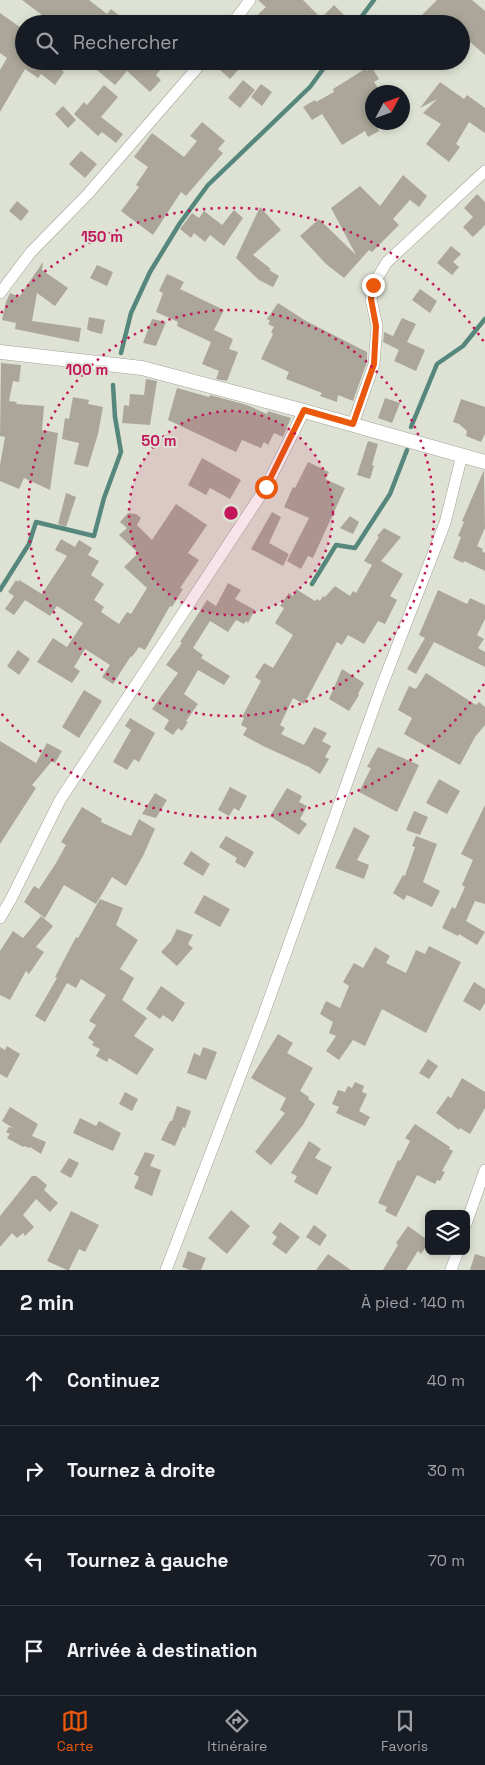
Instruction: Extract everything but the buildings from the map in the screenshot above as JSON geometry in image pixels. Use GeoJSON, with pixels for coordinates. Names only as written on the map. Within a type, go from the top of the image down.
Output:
{"type":"FeatureCollection","features":[{"type":"Feature","properties":{"kind":"street"},"geometry":{"type":"LineString","coordinates":[[239,15],[250,0]]}},
{"type":"Feature","properties":{"kind":"street"},"geometry":{"type":"LineString","coordinates":[[0,292],[31,252],[87,196],[195,70]]}},
{"type":"Feature","properties":{"kind":"street"},"geometry":{"type":"LineString","coordinates":[[353,424],[374,364],[376,326],[371,299],[373,285],[387,262],[485,171]]}},
{"type":"Feature","properties":{"kind":"street"},"geometry":{"type":"LineString","coordinates":[[0,352],[142,368],[304,410],[485,462]]}},
{"type":"Feature","properties":{"kind":"street"},"geometry":{"type":"LineString","coordinates":[[0,918],[60,800],[266,487],[304,410]]}},
{"type":"Feature","properties":{"kind":"street"},"geometry":{"type":"LineString","coordinates":[[166,1270],[262,1019],[381,688],[445,523],[462,455]]}},
{"type":"Feature","properties":{"kind":"street"},"geometry":{"type":"LineString","coordinates":[[470,1213],[485,1170]]}},
{"type":"Feature","properties":{"kind":"street"},"geometry":{"type":"LineString","coordinates":[[452,1270],[457,1255]]}},
{"type":"Feature","properties":{"kind":"waterway"},"geometry":{"type":"LineString","coordinates":[[363,15],[374,0]]}},
{"type":"Feature","properties":{"kind":"waterway"},"geometry":{"type":"LineString","coordinates":[[121,353],[131,313],[150,272],[180,223],[208,185],[310,87],[322,70]]}},
{"type":"Feature","properties":{"kind":"waterway"},"geometry":{"type":"LineString","coordinates":[[411,427],[437,364],[463,346],[485,319]]}},
{"type":"Feature","properties":{"kind":"waterway"},"geometry":{"type":"LineString","coordinates":[[0,590],[29,544],[36,522],[94,536],[104,498],[121,452],[115,417],[113,385]]}},
{"type":"Feature","properties":{"kind":"waterway"},"geometry":{"type":"LineString","coordinates":[[312,584],[336,545],[355,548],[390,494],[407,450]]}},
{"type":"Feature","properties":{"kind":"route"},"geometry":{"type":"LineString","coordinates":[[266,487],[304,410],[353,424],[374,364],[376,326],[371,299],[373,285]]}}]}
